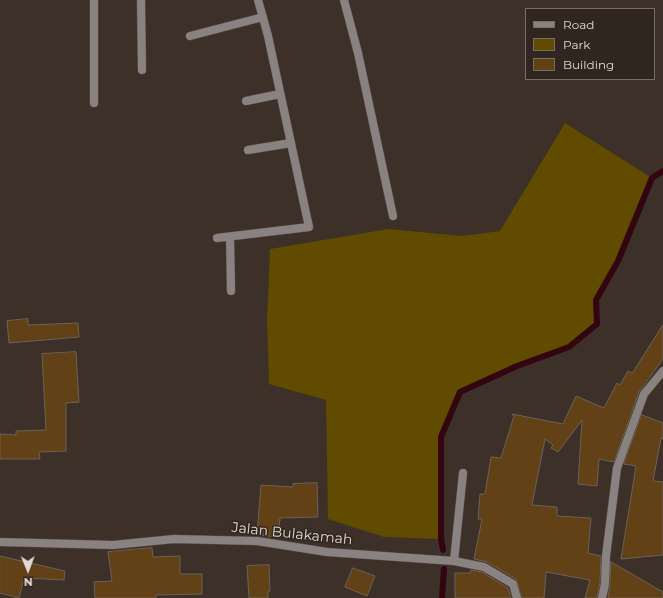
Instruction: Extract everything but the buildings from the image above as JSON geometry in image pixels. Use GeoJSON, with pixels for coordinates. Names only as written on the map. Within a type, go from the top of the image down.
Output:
{"type":"FeatureCollection","features":[{"type":"Feature","properties":{"kind":"street"},"geometry":{"type":"LineString","coordinates":[[94,0],[94,103]]}},
{"type":"Feature","properties":{"kind":"street"},"geometry":{"type":"LineString","coordinates":[[141,0],[142,70]]}},
{"type":"Feature","properties":{"kind":"street"},"geometry":{"type":"LineString","coordinates":[[217,238],[309,227],[258,0]]}},
{"type":"Feature","properties":{"kind":"street"},"geometry":{"type":"LineString","coordinates":[[344,0],[358,53],[393,216]]}},
{"type":"Feature","properties":{"kind":"street"},"geometry":{"type":"LineString","coordinates":[[190,36],[263,17]]}},
{"type":"Feature","properties":{"kind":"street"},"geometry":{"type":"LineString","coordinates":[[246,101],[280,94]]}},
{"type":"Feature","properties":{"kind":"street"},"geometry":{"type":"LineString","coordinates":[[248,150],[291,143]]}},
{"type":"Feature","properties":{"kind":"street"},"geometry":{"type":"LineString","coordinates":[[230,237],[231,291]]}},
{"type":"Feature","properties":{"kind":"street"},"geometry":{"type":"LineString","coordinates":[[602,598],[605,584],[606,556],[617,468],[644,394],[663,371]]}},
{"type":"Feature","properties":{"kind":"street"},"geometry":{"type":"LineString","coordinates":[[454,561],[463,473]]}},
{"type":"Feature","properties":{"kind":"street","name":"Jalan Bulakamah"},"geometry":{"type":"LineString","coordinates":[[0,542],[113,545],[174,539],[257,541],[327,552],[454,561],[484,566],[514,584],[517,598]]}},
{"type":"Feature","properties":{"kind":"green space"},"geometry":{"type":"Polygon","coordinates":[[[565,123],[652,178],[618,261],[596,300],[597,324],[569,347],[517,366],[460,393],[441,437],[441,539],[384,537],[328,519],[326,400],[269,384],[267,321],[270,249],[388,229],[462,236],[500,231],[565,123]]]}},
{"type":"Feature","properties":{"kind":"waterway"},"geometry":{"type":"LineString","coordinates":[[443,550],[441,539],[441,437],[460,392],[517,366],[569,347],[597,324],[596,300],[618,261],[652,178],[663,171]]}},
{"type":"Feature","properties":{"kind":"waterway"},"geometry":{"type":"LineString","coordinates":[[442,598],[444,569]]}}]}
